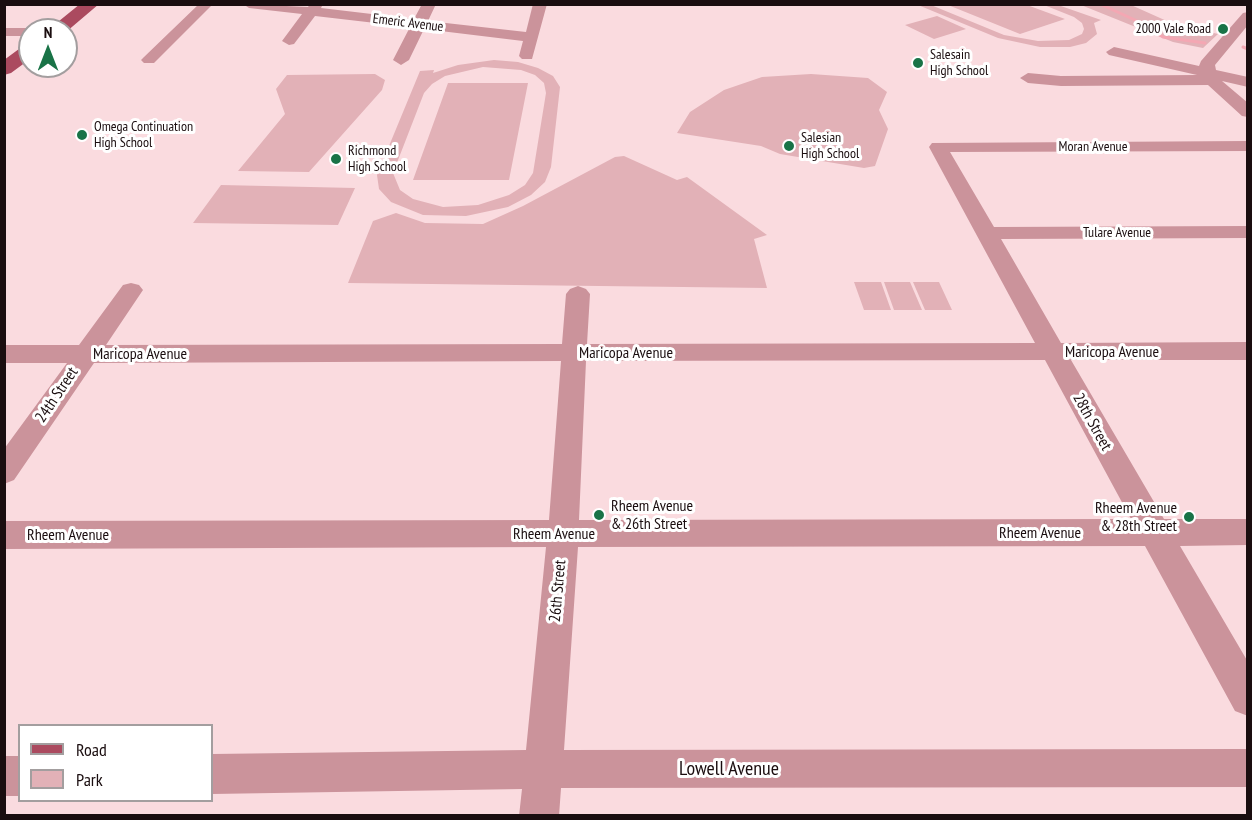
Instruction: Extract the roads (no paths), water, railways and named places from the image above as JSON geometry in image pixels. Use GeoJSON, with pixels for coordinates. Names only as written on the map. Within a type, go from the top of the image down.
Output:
{"type":"FeatureCollection","features":[{"type":"Feature","properties":{"kind":"main road"},"geometry":{"type":"LineString","coordinates":[[73,18],[91,4]]}},
{"type":"Feature","properties":{"kind":"main road"},"geometry":{"type":"LineString","coordinates":[[4,69],[18,59]]}},
{"type":"Feature","properties":{"kind":"street"},"geometry":{"type":"LineString","coordinates":[[149,60],[207,4]]}},
{"type":"Feature","properties":{"kind":"street","name":"Emeric Avenue"},"geometry":{"type":"LineString","coordinates":[[249,4],[315,8],[419,24],[531,37]]}},
{"type":"Feature","properties":{"kind":"street"},"geometry":{"type":"LineString","coordinates":[[401,60],[429,4]]}},
{"type":"Feature","properties":{"kind":"street"},"geometry":{"type":"LineString","coordinates":[[526,56],[540,4]]}},
{"type":"Feature","properties":{"kind":"street"},"geometry":{"type":"LineString","coordinates":[[289,41],[315,8]]}},
{"type":"Feature","properties":{"kind":"street"},"geometry":{"type":"LineString","coordinates":[[1248,16],[1207,64],[1210,77],[1248,112]]}},
{"type":"Feature","properties":{"kind":"street"},"geometry":{"type":"LineString","coordinates":[[1114,52],[1210,77],[1248,82]]}},
{"type":"Feature","properties":{"kind":"street"},"geometry":{"type":"LineString","coordinates":[[1028,78],[1061,81],[1210,77]]}},
{"type":"Feature","properties":{"kind":"street","name":"Moran Avenue"},"geometry":{"type":"LineString","coordinates":[[938,147],[1248,146]]}},
{"type":"Feature","properties":{"kind":"street","name":"28th Street"},"geometry":{"type":"LineString","coordinates":[[938,147],[1248,698]]}},
{"type":"Feature","properties":{"kind":"street","name":"Tulare Avenue"},"geometry":{"type":"LineString","coordinates":[[987,233],[1248,232]]}},
{"type":"Feature","properties":{"kind":"street","name":"24th Street"},"geometry":{"type":"LineString","coordinates":[[4,472],[131,290]]}},
{"type":"Feature","properties":{"kind":"street","name":"26th Street"},"geometry":{"type":"LineString","coordinates":[[539,816],[563,534],[578,294]]}},
{"type":"Feature","properties":{"kind":"street","name":"Maricopa Avenue"},"geometry":{"type":"LineString","coordinates":[[4,354],[1248,351]]}},
{"type":"Feature","properties":{"kind":"street","name":"Rheem Avenue"},"geometry":{"type":"LineString","coordinates":[[4,535],[1248,532]]}},
{"type":"Feature","properties":{"kind":"street","name":"Lowell Avenue"},"geometry":{"type":"LineString","coordinates":[[213,774],[542,769],[1248,768]]}},
{"type":"Feature","properties":{"kind":"waterway"},"geometry":{"type":"LineString","coordinates":[[1100,4],[1135,20],[1163,37],[1205,43]]}},
{"type":"Feature","properties":{"kind":"waterway"},"geometry":{"type":"LineString","coordinates":[[1243,47],[1248,49]]}},
{"type":"Feature","properties":{"kind":"place","name":"2000 Vale Road"},"geometry":{"type":"Point","coordinates":[1223,29]}},
{"type":"Feature","properties":{"kind":"place","name":"Salesain High School"},"geometry":{"type":"Point","coordinates":[918,63]}},
{"type":"Feature","properties":{"kind":"place","name":"Omega Continuation High School"},"geometry":{"type":"Point","coordinates":[82,135]}},
{"type":"Feature","properties":{"kind":"place","name":"Salesian High School"},"geometry":{"type":"Point","coordinates":[789,146]}},
{"type":"Feature","properties":{"kind":"place","name":"Richmond High School"},"geometry":{"type":"Point","coordinates":[336,159]}},
{"type":"Feature","properties":{"kind":"place","name":"Rheem Avenue & 26th Street"},"geometry":{"type":"Point","coordinates":[599,515]}},
{"type":"Feature","properties":{"kind":"place","name":"Rheem Avenue & 28th Street"},"geometry":{"type":"Point","coordinates":[1189,517]}}]}
